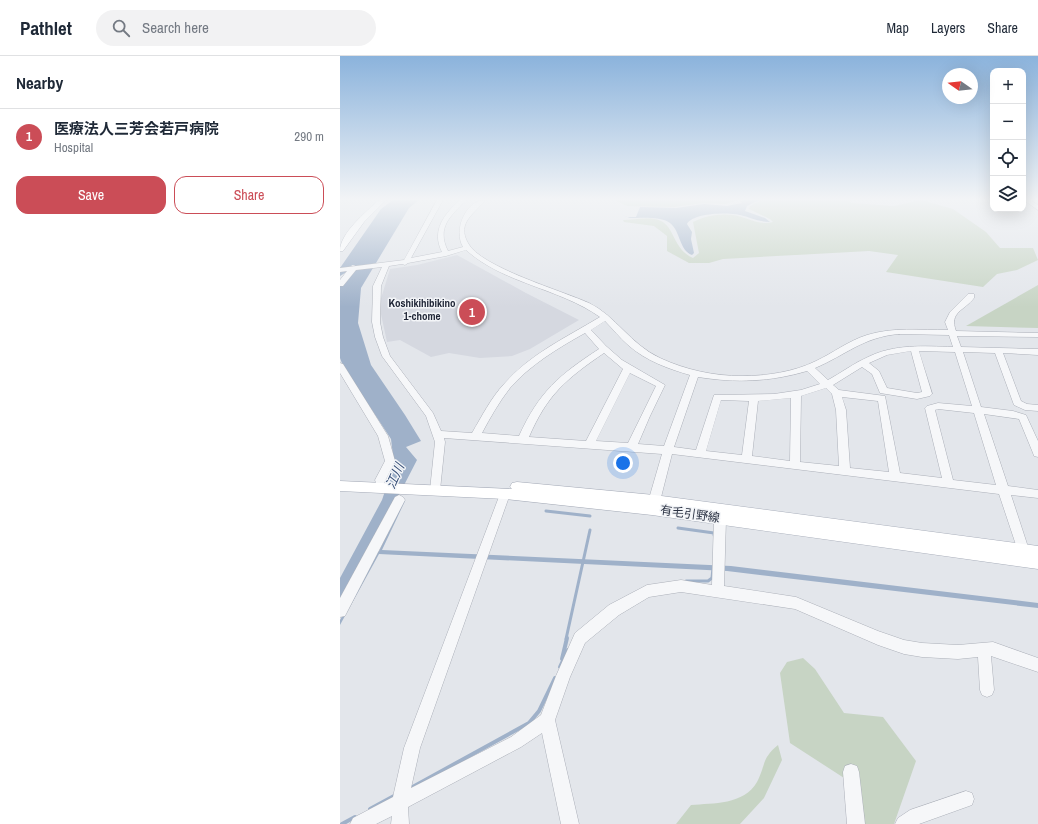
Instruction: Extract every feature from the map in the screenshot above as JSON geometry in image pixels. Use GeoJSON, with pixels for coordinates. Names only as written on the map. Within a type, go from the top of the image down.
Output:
{"type":"FeatureCollection","features":[{"type":"Feature","properties":{"kind":"main road"},"geometry":{"type":"LineString","coordinates":[[340,248],[349,236]]}},
{"type":"Feature","properties":{"kind":"main road","name":"有毛引野線"},"geometry":{"type":"LineString","coordinates":[[340,478],[384,483],[433,486],[587,493],[720,519],[1038,562]]}},
{"type":"Feature","properties":{"kind":"main road","name":"有毛引野線"},"geometry":{"type":"LineString","coordinates":[[340,486],[384,483]]}},
{"type":"Feature","properties":{"kind":"main road","name":"有毛引野線"},"geometry":{"type":"LineString","coordinates":[[433,486],[505,494],[653,505],[1038,552]]}},
{"type":"Feature","properties":{"kind":"street"},"geometry":{"type":"LineString","coordinates":[[405,263],[419,236]]}},
{"type":"Feature","properties":{"kind":"street"},"geometry":{"type":"LineString","coordinates":[[440,236],[441,246],[446,254]]}},
{"type":"Feature","properties":{"kind":"street"},"geometry":{"type":"LineString","coordinates":[[463,236],[467,248],[489,264],[587,304],[605,317],[635,347],[651,358],[674,368],[696,374],[740,379],[766,378],[808,368],[852,342],[881,334],[916,331],[1038,335]]}},
{"type":"Feature","properties":{"kind":"street"},"geometry":{"type":"LineString","coordinates":[[340,270],[405,263],[467,248]]}},
{"type":"Feature","properties":{"kind":"street"},"geometry":{"type":"LineString","coordinates":[[384,265],[377,286],[376,297],[376,322],[380,342],[386,356],[400,378],[430,415],[438,434],[440,442],[433,486]]}},
{"type":"Feature","properties":{"kind":"street"},"geometry":{"type":"LineString","coordinates":[[340,284],[353,268]]}},
{"type":"Feature","properties":{"kind":"street"},"geometry":{"type":"LineString","coordinates":[[971,296],[967,302],[954,310],[950,315],[949,322],[1023,550]]}},
{"type":"Feature","properties":{"kind":"street"},"geometry":{"type":"LineString","coordinates":[[475,437],[498,398],[516,376],[541,357],[605,317]]}},
{"type":"Feature","properties":{"kind":"street"},"geometry":{"type":"LineString","coordinates":[[586,329],[603,350],[628,369],[661,385],[645,416],[632,448]]}},
{"type":"Feature","properties":{"kind":"street"},"geometry":{"type":"LineString","coordinates":[[863,363],[876,373],[883,391],[917,396],[927,394],[914,348]]}},
{"type":"Feature","properties":{"kind":"street"},"geometry":{"type":"LineString","coordinates":[[700,454],[717,397],[754,399],[796,394],[827,384],[863,363],[886,353],[914,348],[1037,353]]}},
{"type":"Feature","properties":{"kind":"street"},"geometry":{"type":"LineString","coordinates":[[522,440],[530,420],[548,392],[576,368],[603,350]]}},
{"type":"Feature","properties":{"kind":"street"},"geometry":{"type":"LineString","coordinates":[[998,351],[1017,403],[1025,407],[1038,408]]}},
{"type":"Feature","properties":{"kind":"street"},"geometry":{"type":"LineString","coordinates":[[340,366],[383,436],[390,461],[384,483]]}},
{"type":"Feature","properties":{"kind":"street"},"geometry":{"type":"LineString","coordinates":[[808,368],[836,393],[841,410],[845,471]]}},
{"type":"Feature","properties":{"kind":"street"},"geometry":{"type":"LineString","coordinates":[[589,444],[628,369]]}},
{"type":"Feature","properties":{"kind":"street"},"geometry":{"type":"LineString","coordinates":[[653,505],[667,450],[683,403],[696,374]]}},
{"type":"Feature","properties":{"kind":"street"},"geometry":{"type":"LineString","coordinates":[[836,393],[882,398],[894,477]]}},
{"type":"Feature","properties":{"kind":"street"},"geometry":{"type":"LineString","coordinates":[[794,465],[796,394]]}},
{"type":"Feature","properties":{"kind":"street"},"geometry":{"type":"LineString","coordinates":[[748,459],[754,399]]}},
{"type":"Feature","properties":{"kind":"street"},"geometry":{"type":"LineString","coordinates":[[948,483],[930,408],[938,406],[1013,414],[1023,417],[1038,454]]}},
{"type":"Feature","properties":{"kind":"street"},"geometry":{"type":"LineString","coordinates":[[438,434],[667,450],[1038,494]]}},
{"type":"Feature","properties":{"kind":"street"},"geometry":{"type":"LineString","coordinates":[[400,824],[400,802],[412,748],[505,494]]}},
{"type":"Feature","properties":{"kind":"street"},"geometry":{"type":"LineString","coordinates":[[340,611],[350,595],[399,500]]}},
{"type":"Feature","properties":{"kind":"street"},"geometry":{"type":"LineString","coordinates":[[718,591],[720,519]]}},
{"type":"Feature","properties":{"kind":"street"},"geometry":{"type":"LineString","coordinates":[[359,824],[516,742],[546,720],[580,638],[614,610],[647,591],[673,586],[718,591],[796,603],[878,638],[904,647],[922,650],[958,652],[993,649],[1038,665]]}},
{"type":"Feature","properties":{"kind":"street"},"geometry":{"type":"LineString","coordinates":[[984,650],[987,690]]}},
{"type":"Feature","properties":{"kind":"street"},"geometry":{"type":"LineString","coordinates":[[546,720],[570,824]]}},
{"type":"Feature","properties":{"kind":"street"},"geometry":{"type":"LineString","coordinates":[[851,772],[856,824]]}},
{"type":"Feature","properties":{"kind":"street"},"geometry":{"type":"LineString","coordinates":[[904,824],[916,816],[966,799]]}},
{"type":"Feature","properties":{"kind":"shaded area"},"geometry":{"type":"Polygon","coordinates":[[[457,255],[579,320],[530,349],[512,356],[480,358],[449,353],[431,357],[400,340],[387,342],[379,305],[390,269],[417,265],[457,255]]]}},
{"type":"Feature","properties":{"kind":"green space"},"geometry":{"type":"Polygon","coordinates":[[[667,236],[673,236],[686,254],[693,258],[699,253],[696,236],[989,236],[1000,248],[1033,248],[1038,260],[1017,270],[997,274],[983,287],[886,272],[898,255],[869,251],[723,259],[709,263],[689,263],[667,251],[667,236]]]}},
{"type":"Feature","properties":{"kind":"green space"},"geometry":{"type":"Polygon","coordinates":[[[1038,285],[1038,328],[966,326],[1038,285]]]}},
{"type":"Feature","properties":{"kind":"green space"},"geometry":{"type":"Polygon","coordinates":[[[803,658],[815,669],[844,713],[883,717],[916,761],[894,824],[861,824],[858,787],[790,743],[780,673],[787,662],[803,658]]]}},
{"type":"Feature","properties":{"kind":"green space"},"geometry":{"type":"Polygon","coordinates":[[[778,745],[782,760],[764,798],[740,824],[676,824],[691,805],[718,803],[736,799],[751,790],[760,776],[766,758],[778,745]]]}},
{"type":"Feature","properties":{"kind":"water"},"geometry":{"type":"Polygon","coordinates":[[[362,236],[392,236],[361,288],[358,323],[371,365],[421,441],[406,447],[417,460],[370,551],[379,551],[403,501],[405,501],[382,550],[731,566],[1038,603],[1038,608],[727,571],[379,554],[340,625],[340,620],[377,554],[340,607],[340,578],[382,500],[394,464],[391,439],[343,366],[340,358],[340,299],[347,278],[355,265],[352,265],[348,271],[340,276],[340,268],[362,236]]]}},
{"type":"Feature","properties":{"kind":"water"},"geometry":{"type":"Polygon","coordinates":[[[678,236],[691,236],[694,253],[692,255],[688,253],[678,236]]]}},
{"type":"Feature","properties":{"kind":"waterway","name":"江川"},"geometry":{"type":"LineString","coordinates":[[340,299],[342,290],[355,270]]}},
{"type":"Feature","properties":{"kind":"waterway"},"geometry":{"type":"LineString","coordinates":[[546,511],[590,516]]}},
{"type":"Feature","properties":{"kind":"waterway"},"geometry":{"type":"LineString","coordinates":[[678,528],[714,533],[714,535]]}},
{"type":"Feature","properties":{"kind":"waterway"},"geometry":{"type":"LineString","coordinates":[[566,639],[590,530]]}},
{"type":"Feature","properties":{"kind":"waterway"},"geometry":{"type":"LineString","coordinates":[[686,581],[708,581],[712,578],[713,568]]}},
{"type":"Feature","properties":{"kind":"waterway"},"geometry":{"type":"LineString","coordinates":[[562,659],[567,638]]}},
{"type":"Feature","properties":{"kind":"waterway"},"geometry":{"type":"LineString","coordinates":[[560,667],[568,650]]}},
{"type":"Feature","properties":{"kind":"waterway"},"geometry":{"type":"LineString","coordinates":[[409,789],[529,723],[539,711],[555,678]]}},
{"type":"Feature","properties":{"kind":"waterway"},"geometry":{"type":"LineString","coordinates":[[370,809],[394,796]]}},
{"type":"Feature","properties":{"kind":"waterway"},"geometry":{"type":"LineString","coordinates":[[342,824],[355,817]]}},
{"type":"Feature","properties":{"kind":"place","name":"医療法人三芳会若戸病院"},"geometry":{"type":"Point","coordinates":[472,312]}},
{"type":"Feature","properties":{"kind":"district","name":"Koshikihibikino 1-chome"},"geometry":{"type":"Point","coordinates":[422,309]}}]}
